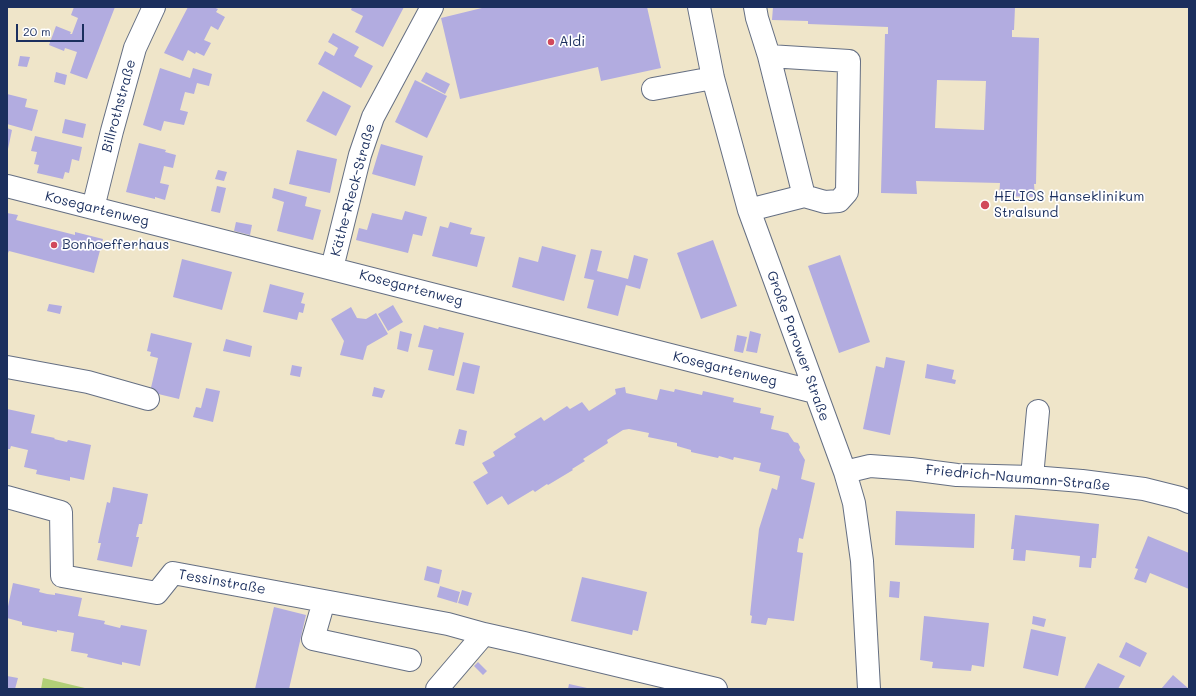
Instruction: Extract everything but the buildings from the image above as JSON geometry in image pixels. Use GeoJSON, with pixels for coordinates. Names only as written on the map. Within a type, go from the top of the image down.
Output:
{"type":"FeatureCollection","features":[{"type":"Feature","properties":{"kind":"street","name":"Billrothstraße"},"geometry":{"type":"LineString","coordinates":[[93,208],[135,48],[154,7]]}},
{"type":"Feature","properties":{"kind":"street","name":"Käthe-Rieck-Straße"},"geometry":{"type":"LineString","coordinates":[[332,268],[360,155],[373,117],[432,7]]}},
{"type":"Feature","properties":{"kind":"street","name":"Große Parower Straße"},"geometry":{"type":"LineString","coordinates":[[699,7],[713,78],[749,210],[845,472],[854,504],[862,561],[869,689]]}},
{"type":"Feature","properties":{"kind":"street"},"geometry":{"type":"LineString","coordinates":[[755,7],[769,56],[804,196]]}},
{"type":"Feature","properties":{"kind":"street"},"geometry":{"type":"LineString","coordinates":[[749,210],[804,196],[825,202],[839,201],[847,192],[849,61],[769,56]]}},
{"type":"Feature","properties":{"kind":"street"},"geometry":{"type":"LineString","coordinates":[[653,89],[713,78]]}},
{"type":"Feature","properties":{"kind":"street","name":"Kosegartenweg"},"geometry":{"type":"LineString","coordinates":[[7,186],[815,392]]}},
{"type":"Feature","properties":{"kind":"street"},"geometry":{"type":"LineString","coordinates":[[7,367],[88,382],[148,399]]}},
{"type":"Feature","properties":{"kind":"street"},"geometry":{"type":"LineString","coordinates":[[1032,477],[1038,411]]}},
{"type":"Feature","properties":{"kind":"street","name":"Friedrich-Naumann-Straße"},"geometry":{"type":"LineString","coordinates":[[845,472],[870,466],[911,469],[957,475],[1032,477],[1082,481],[1144,489],[1180,498],[1189,502]]}},
{"type":"Feature","properties":{"kind":"street","name":"Tessinstraße"},"geometry":{"type":"LineString","coordinates":[[7,497],[61,512],[62,576],[157,593],[172,573],[448,624],[524,643],[652,682],[716,689]]}},
{"type":"Feature","properties":{"kind":"street"},"geometry":{"type":"LineString","coordinates":[[324,601],[313,639],[410,660]]}},
{"type":"Feature","properties":{"kind":"street"},"geometry":{"type":"LineString","coordinates":[[437,689],[484,634]]}},
{"type":"Feature","properties":{"kind":"green space"},"geometry":{"type":"Polygon","coordinates":[[[43,678],[89,689],[41,689],[43,678]]]}},
{"type":"Feature","properties":{"kind":"place","name":"Aldi"},"geometry":{"type":"Point","coordinates":[551,42]}},
{"type":"Feature","properties":{"kind":"place","name":"HELIOS Hanseklinikum Stralsund"},"geometry":{"type":"Point","coordinates":[985,205]}},
{"type":"Feature","properties":{"kind":"place","name":"Bonhoefferhaus"},"geometry":{"type":"Point","coordinates":[54,245]}}]}
